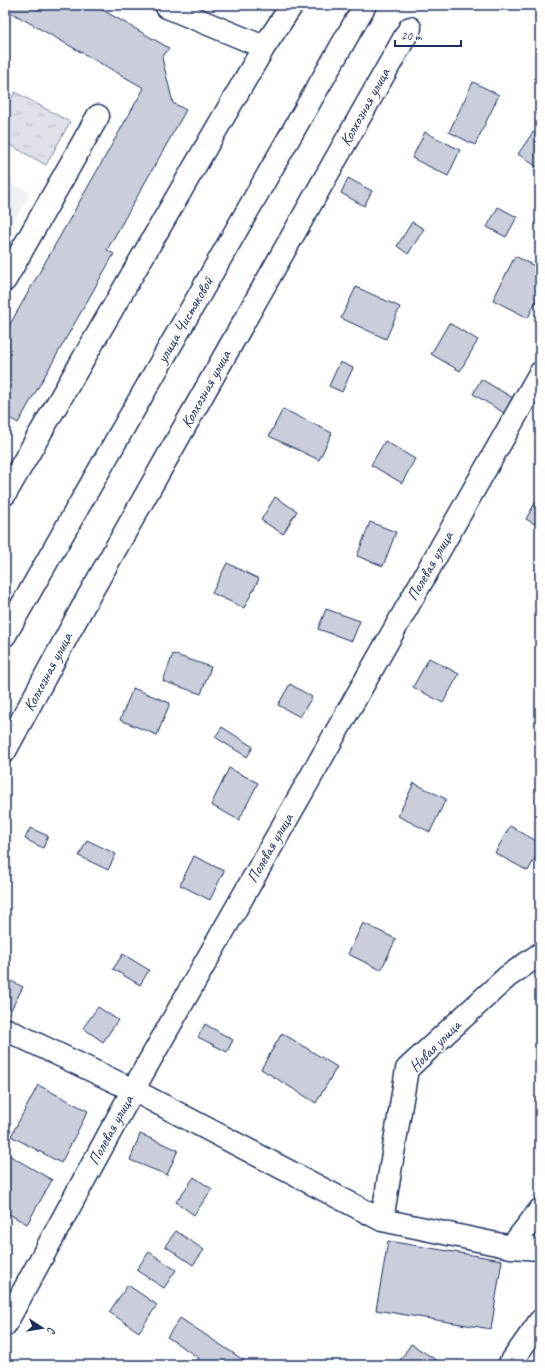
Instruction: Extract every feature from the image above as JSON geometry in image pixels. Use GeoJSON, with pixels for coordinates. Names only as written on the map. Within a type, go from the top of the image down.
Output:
{"type":"FeatureCollection","features":[{"type":"Feature","properties":{"kind":"street"},"geometry":{"type":"LineString","coordinates":[[5,494],[264,48],[292,5]]}},
{"type":"Feature","properties":{"kind":"street","name":"улица Чистяковой"},"geometry":{"type":"LineString","coordinates":[[5,635],[365,5]]}},
{"type":"Feature","properties":{"kind":"street"},"geometry":{"type":"LineString","coordinates":[[166,6],[264,48]]}},
{"type":"Feature","properties":{"kind":"street","name":"Колхозная улица"},"geometry":{"type":"LineString","coordinates":[[5,751],[86,601],[410,28]]}},
{"type":"Feature","properties":{"kind":"street"},"geometry":{"type":"LineString","coordinates":[[5,280],[98,116]]}},
{"type":"Feature","properties":{"kind":"street","name":"Полевая улица"},"geometry":{"type":"LineString","coordinates":[[5,1325],[133,1090],[540,373]]}},
{"type":"Feature","properties":{"kind":"street","name":"Новая улица"},"geometry":{"type":"LineString","coordinates":[[382,1220],[407,1069],[507,977],[540,954]]}},
{"type":"Feature","properties":{"kind":"street"},"geometry":{"type":"LineString","coordinates":[[5,1029],[133,1090],[382,1220],[511,1247],[540,1249]]}},
{"type":"Feature","properties":{"kind":"street"},"geometry":{"type":"LineString","coordinates":[[511,1247],[540,1210]]}},
{"type":"Feature","properties":{"kind":"street"},"geometry":{"type":"LineString","coordinates":[[509,1365],[540,1321]]}},
{"type":"Feature","properties":{"kind":"shaded area"},"geometry":{"type":"Polygon","coordinates":[[[5,179],[30,193],[5,238],[5,179]]]}},
{"type":"Feature","properties":{"kind":"green space"},"geometry":{"type":"Polygon","coordinates":[[[15,92],[70,122],[46,165],[5,142],[5,111],[15,92]]]}},
{"type":"Feature","properties":{"kind":"building"},"geometry":{"type":"Polygon","coordinates":[[[5,5],[94,5],[169,48],[162,58],[173,103],[186,110],[107,250],[114,254],[18,423],[8,417],[5,423],[5,333],[144,88],[5,9],[5,5]]]}},
{"type":"Feature","properties":{"kind":"building"},"geometry":{"type":"Polygon","coordinates":[[[473,82],[499,95],[475,145],[449,132],[473,82]]]}},
{"type":"Feature","properties":{"kind":"building"},"geometry":{"type":"Polygon","coordinates":[[[425,132],[460,150],[448,176],[412,158],[425,132]]]}},
{"type":"Feature","properties":{"kind":"building"},"geometry":{"type":"Polygon","coordinates":[[[533,132],[540,137],[540,169],[518,154],[533,132]]]}},
{"type":"Feature","properties":{"kind":"building"},"geometry":{"type":"Polygon","coordinates":[[[348,178],[372,191],[364,206],[341,193],[348,178]]]}},
{"type":"Feature","properties":{"kind":"building"},"geometry":{"type":"Polygon","coordinates":[[[498,207],[517,217],[506,237],[487,227],[498,207]]]}},
{"type":"Feature","properties":{"kind":"building"},"geometry":{"type":"Polygon","coordinates":[[[412,222],[424,229],[408,254],[397,246],[412,222]]]}},
{"type":"Feature","properties":{"kind":"building"},"geometry":{"type":"Polygon","coordinates":[[[515,256],[540,269],[540,303],[536,301],[528,318],[493,300],[515,256]]]}},
{"type":"Feature","properties":{"kind":"building"},"geometry":{"type":"Polygon","coordinates":[[[356,287],[400,307],[386,339],[341,318],[356,287]]]}},
{"type":"Feature","properties":{"kind":"building"},"geometry":{"type":"Polygon","coordinates":[[[449,323],[478,340],[460,371],[431,354],[449,323]]]}},
{"type":"Feature","properties":{"kind":"building"},"geometry":{"type":"Polygon","coordinates":[[[340,362],[353,368],[342,392],[329,386],[340,362]]]}},
{"type":"Feature","properties":{"kind":"building"},"geometry":{"type":"Polygon","coordinates":[[[481,379],[513,398],[504,413],[473,394],[481,379]]]}},
{"type":"Feature","properties":{"kind":"building"},"geometry":{"type":"Polygon","coordinates":[[[283,409],[332,433],[319,460],[269,436],[283,409]]]}},
{"type":"Feature","properties":{"kind":"building"},"geometry":{"type":"Polygon","coordinates":[[[385,441],[415,459],[402,483],[371,465],[385,441]]]}},
{"type":"Feature","properties":{"kind":"building"},"geometry":{"type":"Polygon","coordinates":[[[540,494],[540,527],[526,519],[540,494]]]}},
{"type":"Feature","properties":{"kind":"building"},"geometry":{"type":"Polygon","coordinates":[[[275,497],[297,511],[283,534],[261,520],[275,497]]]}},
{"type":"Feature","properties":{"kind":"building"},"geometry":{"type":"Polygon","coordinates":[[[370,522],[396,532],[383,566],[357,556],[370,522]]]}},
{"type":"Feature","properties":{"kind":"building"},"geometry":{"type":"Polygon","coordinates":[[[227,563],[259,579],[244,608],[212,593],[227,563]]]}},
{"type":"Feature","properties":{"kind":"building"},"geometry":{"type":"Polygon","coordinates":[[[326,609],[360,621],[352,641],[318,629],[326,609]]]}},
{"type":"Feature","properties":{"kind":"building"},"geometry":{"type":"Polygon","coordinates":[[[173,654],[211,667],[201,694],[163,681],[173,654]]]}},
{"type":"Feature","properties":{"kind":"building"},"geometry":{"type":"Polygon","coordinates":[[[429,658],[459,674],[443,703],[413,687],[429,658]]]}},
{"type":"Feature","properties":{"kind":"building"},"geometry":{"type":"Polygon","coordinates":[[[290,684],[312,697],[300,717],[278,705],[290,684]]]}},
{"type":"Feature","properties":{"kind":"building"},"geometry":{"type":"Polygon","coordinates":[[[133,688],[170,703],[157,735],[120,720],[133,688]]]}},
{"type":"Feature","properties":{"kind":"building"},"geometry":{"type":"Polygon","coordinates":[[[222,727],[253,747],[247,757],[215,737],[222,727]]]}},
{"type":"Feature","properties":{"kind":"building"},"geometry":{"type":"Polygon","coordinates":[[[229,768],[258,783],[239,820],[211,805],[229,768]]]}},
{"type":"Feature","properties":{"kind":"building"},"geometry":{"type":"Polygon","coordinates":[[[414,783],[446,799],[430,832],[398,816],[414,783]]]}},
{"type":"Feature","properties":{"kind":"building"},"geometry":{"type":"Polygon","coordinates":[[[510,826],[540,843],[540,849],[528,871],[495,853],[510,826]]]}},
{"type":"Feature","properties":{"kind":"building"},"geometry":{"type":"Polygon","coordinates":[[[30,828],[48,836],[43,848],[25,839],[30,828]]]}},
{"type":"Feature","properties":{"kind":"building"},"geometry":{"type":"Polygon","coordinates":[[[87,840],[116,854],[108,870],[79,856],[87,840]]]}},
{"type":"Feature","properties":{"kind":"building"},"geometry":{"type":"Polygon","coordinates":[[[194,856],[224,871],[210,900],[180,885],[194,856]]]}},
{"type":"Feature","properties":{"kind":"building"},"geometry":{"type":"Polygon","coordinates":[[[363,923],[396,939],[381,970],[348,954],[363,923]]]}},
{"type":"Feature","properties":{"kind":"building"},"geometry":{"type":"Polygon","coordinates":[[[123,954],[149,970],[140,985],[113,969],[123,954]]]}},
{"type":"Feature","properties":{"kind":"building"},"geometry":{"type":"Polygon","coordinates":[[[5,978],[23,987],[5,1021],[5,978]]]}},
{"type":"Feature","properties":{"kind":"building"},"geometry":{"type":"Polygon","coordinates":[[[98,1007],[118,1020],[103,1042],[83,1028],[98,1007]]]}},
{"type":"Feature","properties":{"kind":"building"},"geometry":{"type":"Polygon","coordinates":[[[205,1024],[233,1040],[227,1052],[198,1037],[205,1024]]]}},
{"type":"Feature","properties":{"kind":"building"},"geometry":{"type":"Polygon","coordinates":[[[282,1033],[337,1067],[316,1103],[261,1069],[282,1033]]]}},
{"type":"Feature","properties":{"kind":"building"},"geometry":{"type":"Polygon","coordinates":[[[38,1085],[88,1111],[61,1163],[11,1136],[38,1085]]]}},
{"type":"Feature","properties":{"kind":"building"},"geometry":{"type":"Polygon","coordinates":[[[140,1134],[178,1150],[167,1175],[130,1160],[140,1134]]]}},
{"type":"Feature","properties":{"kind":"building"},"geometry":{"type":"Polygon","coordinates":[[[7,1154],[52,1180],[27,1224],[5,1212],[5,1158],[7,1154]]]}},
{"type":"Feature","properties":{"kind":"building"},"geometry":{"type":"Polygon","coordinates":[[[194,1177],[212,1189],[194,1215],[176,1202],[194,1177]]]}},
{"type":"Feature","properties":{"kind":"building"},"geometry":{"type":"Polygon","coordinates":[[[176,1231],[204,1250],[193,1265],[165,1246],[176,1231]]]}},
{"type":"Feature","properties":{"kind":"building"},"geometry":{"type":"Polygon","coordinates":[[[388,1241],[502,1260],[491,1329],[376,1310],[388,1241]]]}},
{"type":"Feature","properties":{"kind":"building"},"geometry":{"type":"Polygon","coordinates":[[[149,1252],[176,1270],[164,1288],[136,1270],[149,1252]]]}},
{"type":"Feature","properties":{"kind":"building"},"geometry":{"type":"Polygon","coordinates":[[[128,1285],[157,1305],[139,1332],[109,1312],[128,1285]]]}},
{"type":"Feature","properties":{"kind":"building"},"geometry":{"type":"Polygon","coordinates":[[[180,1318],[245,1361],[243,1365],[195,1365],[199,1358],[167,1337],[180,1318]]]}},
{"type":"Feature","properties":{"kind":"building"},"geometry":{"type":"Polygon","coordinates":[[[411,1344],[444,1365],[397,1365],[411,1344]]]}}]}
